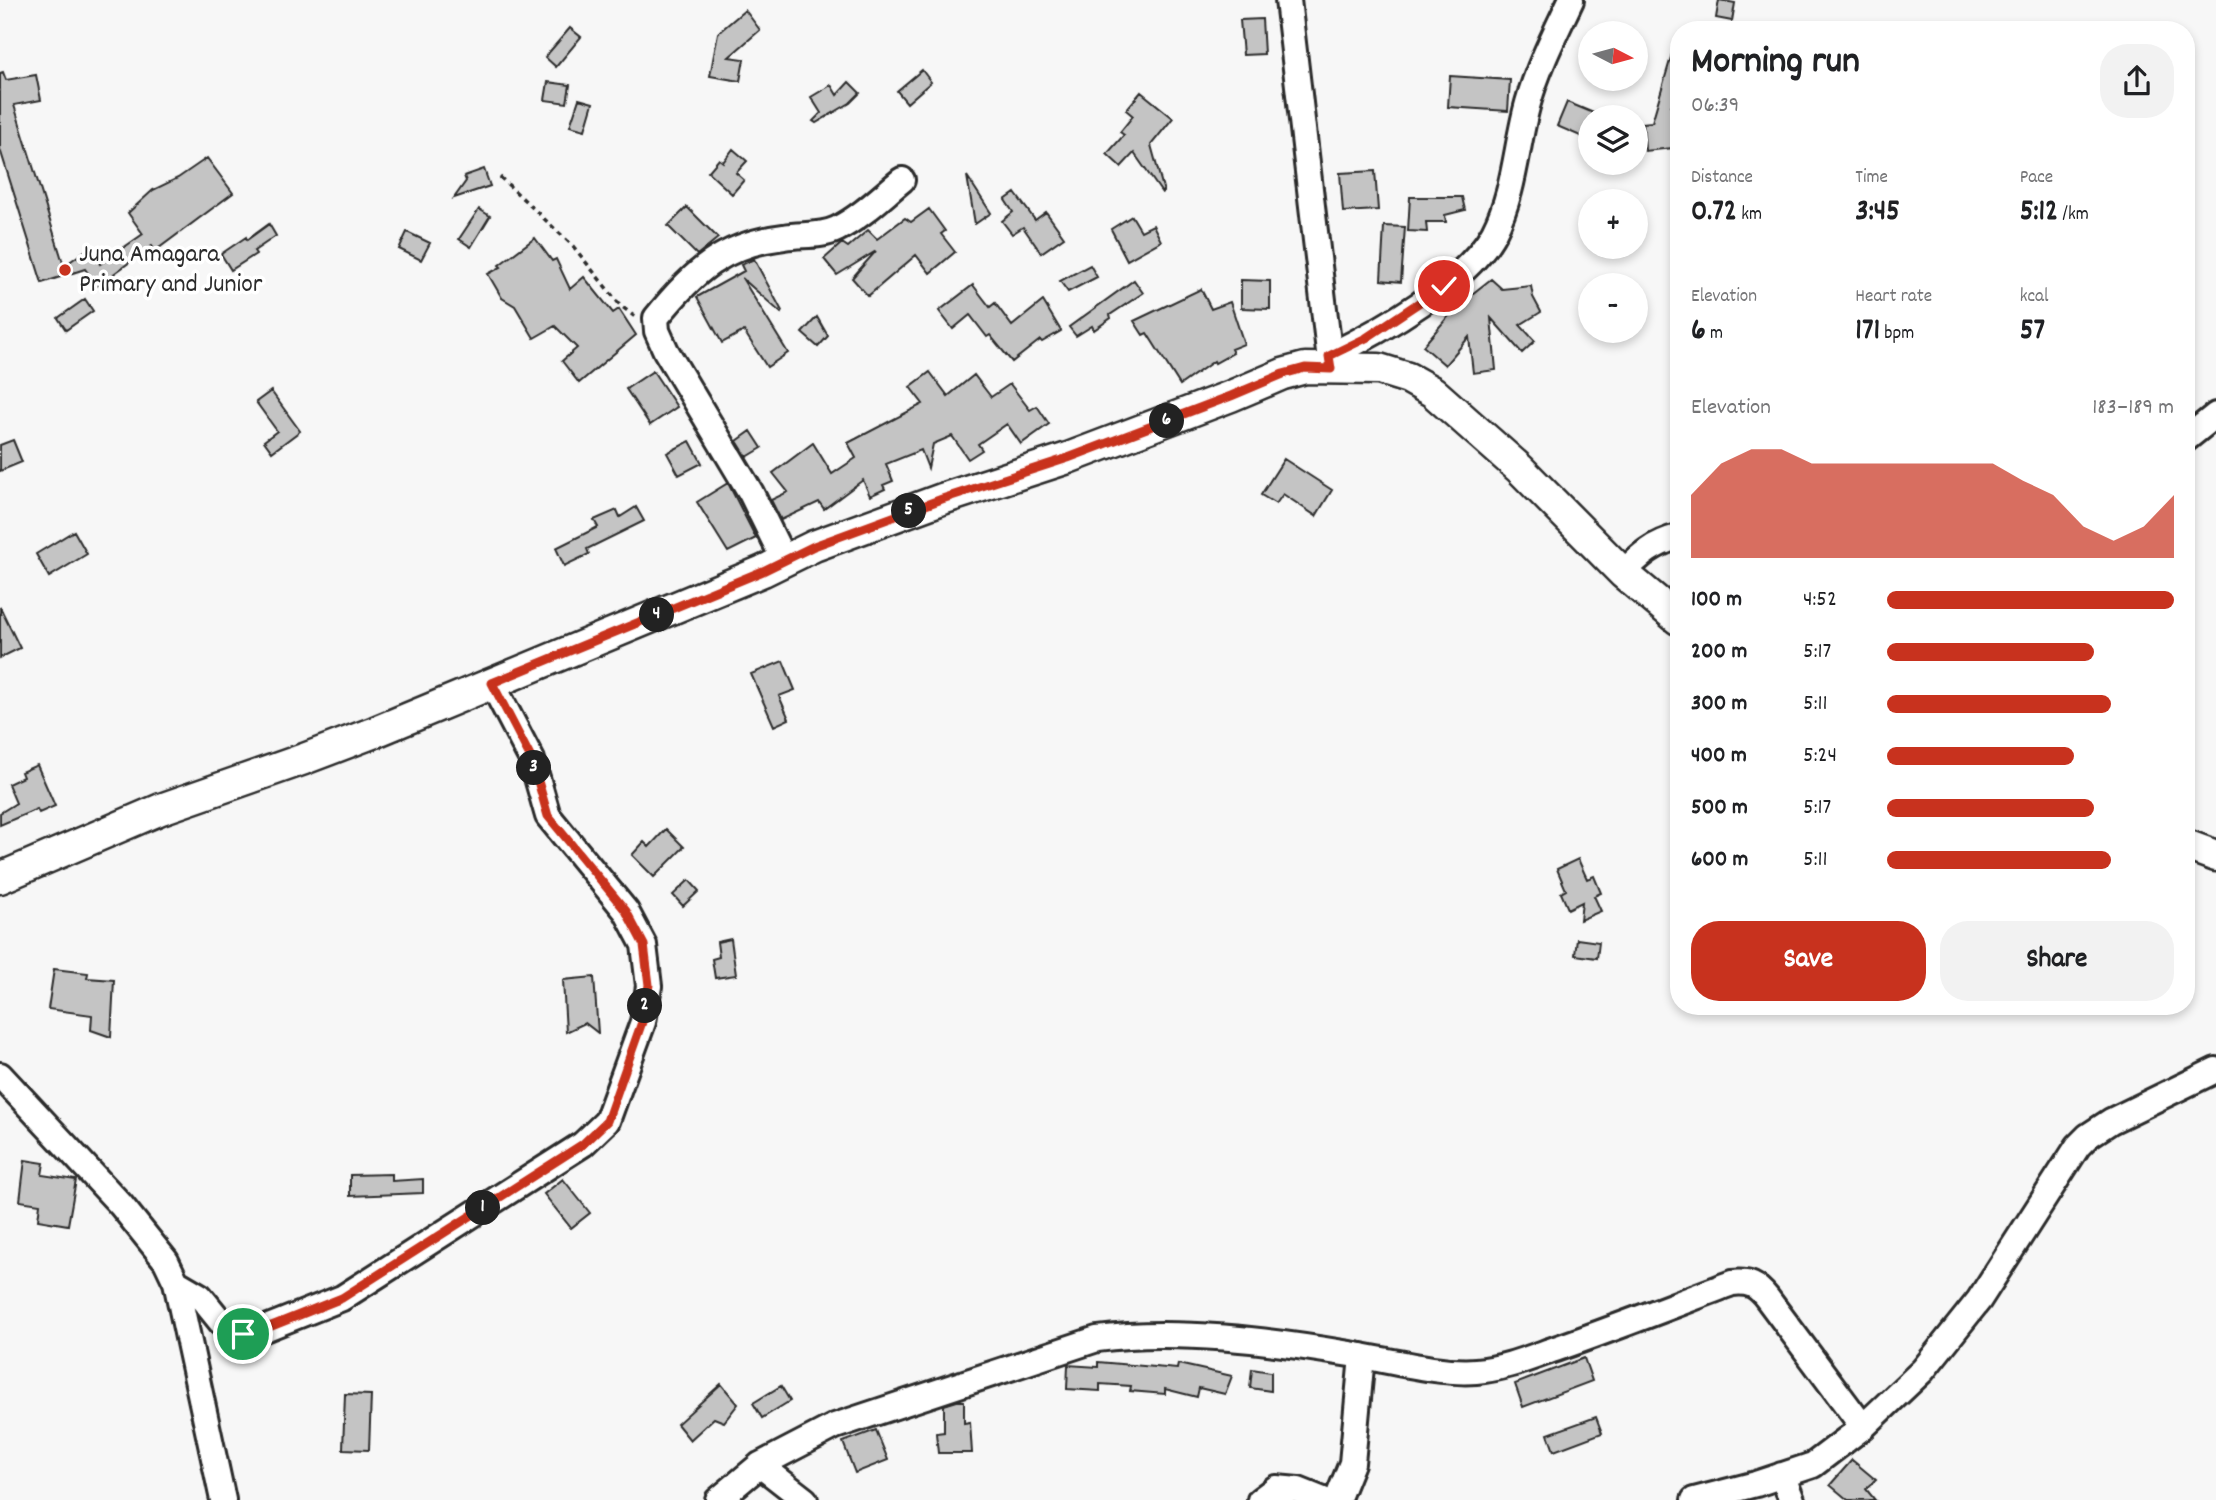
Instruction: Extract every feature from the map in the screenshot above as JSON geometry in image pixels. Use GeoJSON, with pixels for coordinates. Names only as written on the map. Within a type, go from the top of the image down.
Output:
{"type":"FeatureCollection","features":[{"type":"Feature","properties":{"kind":"main road"},"geometry":{"type":"LineString","coordinates":[[0,878],[161,809],[304,760],[763,571],[814,546],[942,499],[1068,458],[1283,374],[1330,362],[1379,369],[1408,378],[1433,392],[1520,469],[1623,573],[1670,612]]}},
{"type":"Feature","properties":{"kind":"main road"},"geometry":{"type":"LineString","coordinates":[[2195,848],[2216,856]]}},
{"type":"Feature","properties":{"kind":"street"},"geometry":{"type":"LineString","coordinates":[[1287,0],[1330,362],[1444,286],[1472,260],[1493,234],[1510,193],[1526,112],[1541,62],[1571,0]]}},
{"type":"Feature","properties":{"kind":"street"},"geometry":{"type":"LineString","coordinates":[[784,560],[751,493],[666,351],[657,331],[656,318],[682,285],[712,260],[744,246],[836,230],[902,180]]}},
{"type":"Feature","properties":{"kind":"street"},"geometry":{"type":"LineString","coordinates":[[2195,432],[2216,415]]}},
{"type":"Feature","properties":{"kind":"street"},"geometry":{"type":"LineString","coordinates":[[1623,573],[1641,554],[1670,539]]}},
{"type":"Feature","properties":{"kind":"street"},"geometry":{"type":"LineString","coordinates":[[176,1282],[200,1296],[221,1322],[230,1328],[243,1334],[259,1331],[342,1298],[583,1144],[607,1121],[642,1022],[649,985],[644,945],[626,911],[548,816],[532,760],[492,683]]}},
{"type":"Feature","properties":{"kind":"street"},"geometry":{"type":"LineString","coordinates":[[1694,1500],[1813,1465],[1863,1427],[1923,1370],[1979,1300],[2044,1196],[2083,1141],[2111,1121],[2216,1070]]}},
{"type":"Feature","properties":{"kind":"street"},"geometry":{"type":"LineString","coordinates":[[0,1074],[121,1205],[166,1261],[176,1282],[223,1500]]}},
{"type":"Feature","properties":{"kind":"street"},"geometry":{"type":"LineString","coordinates":[[718,1500],[760,1465],[835,1426],[1097,1339],[1132,1334],[1181,1335],[1302,1346],[1461,1372],[1489,1370],[1611,1329],[1732,1283],[1745,1282],[1758,1286],[1768,1298],[1863,1427]]}},
{"type":"Feature","properties":{"kind":"street"},"geometry":{"type":"LineString","coordinates":[[1337,1500],[1352,1463],[1362,1356]]}},
{"type":"Feature","properties":{"kind":"street"},"geometry":{"type":"LineString","coordinates":[[760,1465],[805,1500]]}},
{"type":"Feature","properties":{"kind":"street"},"geometry":{"type":"LineString","coordinates":[[1782,1475],[1791,1500]]}},
{"type":"Feature","properties":{"kind":"street"},"geometry":{"type":"LineString","coordinates":[[1260,1500],[1276,1488],[1298,1490],[1323,1500]]}},
{"type":"Feature","properties":{"kind":"path"},"geometry":{"type":"LineString","coordinates":[[500,177],[573,246],[621,305]]}},
{"type":"Feature","properties":{"kind":"building"},"geometry":{"type":"Polygon","coordinates":[[[1719,0],[1735,3],[1732,21],[1716,18],[1719,0]]]}},
{"type":"Feature","properties":{"kind":"building"},"geometry":{"type":"Polygon","coordinates":[[[745,10],[760,30],[729,57],[744,59],[740,81],[710,76],[718,33],[745,10]]]}},
{"type":"Feature","properties":{"kind":"building"},"geometry":{"type":"Polygon","coordinates":[[[1262,19],[1264,54],[1243,55],[1240,20],[1262,19]]]}},
{"type":"Feature","properties":{"kind":"building"},"geometry":{"type":"Polygon","coordinates":[[[570,28],[581,37],[556,67],[545,57],[570,28]]]}},
{"type":"Feature","properties":{"kind":"building"},"geometry":{"type":"Polygon","coordinates":[[[1670,61],[1670,148],[1648,151],[1648,122],[1652,122],[1670,61]]]}},
{"type":"Feature","properties":{"kind":"building"},"geometry":{"type":"Polygon","coordinates":[[[922,70],[931,82],[907,103],[897,91],[922,70]]]}},
{"type":"Feature","properties":{"kind":"building"},"geometry":{"type":"Polygon","coordinates":[[[3,72],[6,80],[36,75],[41,100],[14,105],[64,266],[89,248],[100,264],[143,234],[128,213],[153,190],[178,178],[207,158],[233,193],[155,251],[152,246],[97,286],[85,269],[42,283],[0,149],[0,73],[3,72]]]}},
{"type":"Feature","properties":{"kind":"building"},"geometry":{"type":"Polygon","coordinates":[[[1450,76],[1510,80],[1508,111],[1448,107],[1450,76]]]}},
{"type":"Feature","properties":{"kind":"building"},"geometry":{"type":"Polygon","coordinates":[[[548,82],[570,85],[567,103],[545,100],[548,82]]]}},
{"type":"Feature","properties":{"kind":"building"},"geometry":{"type":"Polygon","coordinates":[[[849,82],[860,93],[850,103],[816,123],[813,121],[821,113],[811,97],[831,85],[837,95],[849,82]]]}},
{"type":"Feature","properties":{"kind":"building"},"geometry":{"type":"Polygon","coordinates":[[[1141,92],[1173,118],[1151,145],[1164,192],[1162,193],[1134,153],[1121,167],[1107,154],[1124,135],[1120,132],[1133,116],[1126,110],[1141,92]]]}},
{"type":"Feature","properties":{"kind":"building"},"geometry":{"type":"Polygon","coordinates":[[[579,99],[593,103],[585,130],[570,126],[579,99]]]}},
{"type":"Feature","properties":{"kind":"building"},"geometry":{"type":"Polygon","coordinates":[[[1567,102],[1578,107],[1578,135],[1557,126],[1567,102]]]}},
{"type":"Feature","properties":{"kind":"building"},"geometry":{"type":"Polygon","coordinates":[[[733,149],[747,161],[736,173],[744,180],[732,194],[708,172],[719,159],[723,162],[733,149]]]}},
{"type":"Feature","properties":{"kind":"building"},"geometry":{"type":"Polygon","coordinates":[[[484,169],[490,186],[454,198],[466,181],[464,176],[484,169]]]}},
{"type":"Feature","properties":{"kind":"building"},"geometry":{"type":"Polygon","coordinates":[[[1375,171],[1378,210],[1343,212],[1340,173],[1375,171]]]}},
{"type":"Feature","properties":{"kind":"building"},"geometry":{"type":"Polygon","coordinates":[[[967,176],[991,213],[975,224],[967,176]]]}},
{"type":"Feature","properties":{"kind":"building"},"geometry":{"type":"Polygon","coordinates":[[[1015,193],[1035,220],[1046,212],[1064,237],[1041,253],[1023,227],[1012,234],[1002,221],[1013,212],[1005,200],[1015,193]]]}},
{"type":"Feature","properties":{"kind":"building"},"geometry":{"type":"Polygon","coordinates":[[[1410,197],[1462,197],[1465,210],[1445,215],[1446,222],[1426,222],[1427,232],[1408,231],[1410,197]]]}},
{"type":"Feature","properties":{"kind":"building"},"geometry":{"type":"Polygon","coordinates":[[[687,207],[718,238],[697,255],[668,226],[687,207]]]}},
{"type":"Feature","properties":{"kind":"building"},"geometry":{"type":"Polygon","coordinates":[[[479,209],[490,216],[471,247],[459,239],[479,209]]]}},
{"type":"Feature","properties":{"kind":"building"},"geometry":{"type":"Polygon","coordinates":[[[929,209],[945,231],[941,234],[955,252],[930,273],[916,255],[868,296],[852,278],[876,251],[837,275],[824,259],[842,243],[848,247],[868,230],[877,239],[905,218],[911,222],[929,209]]]}},
{"type":"Feature","properties":{"kind":"building"},"geometry":{"type":"Polygon","coordinates":[[[1132,216],[1141,231],[1153,225],[1161,241],[1127,260],[1111,229],[1132,216]]]}},
{"type":"Feature","properties":{"kind":"building"},"geometry":{"type":"Polygon","coordinates":[[[269,224],[276,236],[254,251],[256,254],[231,270],[221,254],[269,224]]]}},
{"type":"Feature","properties":{"kind":"building"},"geometry":{"type":"Polygon","coordinates":[[[1384,226],[1405,227],[1401,282],[1381,280],[1384,226]]]}},
{"type":"Feature","properties":{"kind":"building"},"geometry":{"type":"Polygon","coordinates":[[[407,232],[430,243],[421,260],[399,249],[407,232]]]}},
{"type":"Feature","properties":{"kind":"building"},"geometry":{"type":"Polygon","coordinates":[[[535,238],[552,261],[556,259],[570,289],[584,277],[613,313],[619,309],[636,335],[579,383],[562,361],[577,348],[555,326],[534,338],[515,306],[502,298],[488,274],[501,267],[499,265],[535,238]]]}},
{"type":"Feature","properties":{"kind":"building"},"geometry":{"type":"Polygon","coordinates":[[[754,259],[781,313],[742,278],[788,353],[767,367],[744,331],[722,343],[697,297],[744,271],[741,265],[754,259]]]}},
{"type":"Feature","properties":{"kind":"building"},"geometry":{"type":"Polygon","coordinates":[[[1090,265],[1097,277],[1068,292],[1060,281],[1090,265]]]}},
{"type":"Feature","properties":{"kind":"building"},"geometry":{"type":"Polygon","coordinates":[[[1491,279],[1502,289],[1531,286],[1541,312],[1520,325],[1535,341],[1522,353],[1491,318],[1496,370],[1473,373],[1469,337],[1445,365],[1423,346],[1458,305],[1491,279]]]}},
{"type":"Feature","properties":{"kind":"building"},"geometry":{"type":"Polygon","coordinates":[[[1134,280],[1143,293],[1110,315],[1111,318],[1094,330],[1092,326],[1076,336],[1069,327],[1134,280]]]}},
{"type":"Feature","properties":{"kind":"building"},"geometry":{"type":"Polygon","coordinates":[[[1241,280],[1270,281],[1270,309],[1241,308],[1241,280]]]}},
{"type":"Feature","properties":{"kind":"building"},"geometry":{"type":"Polygon","coordinates":[[[973,285],[990,307],[995,303],[1012,326],[1043,301],[1061,331],[1042,342],[1040,340],[1012,362],[970,315],[953,329],[939,311],[973,285]]]}},
{"type":"Feature","properties":{"kind":"building"},"geometry":{"type":"Polygon","coordinates":[[[1201,289],[1211,309],[1230,302],[1244,344],[1231,349],[1233,353],[1215,363],[1214,361],[1180,385],[1147,333],[1143,335],[1134,321],[1201,289]]]}},
{"type":"Feature","properties":{"kind":"building"},"geometry":{"type":"Polygon","coordinates":[[[85,299],[93,311],[66,330],[58,318],[85,299]]]}},
{"type":"Feature","properties":{"kind":"building"},"geometry":{"type":"Polygon","coordinates":[[[817,317],[828,336],[818,347],[802,333],[817,317]]]}},
{"type":"Feature","properties":{"kind":"building"},"geometry":{"type":"Polygon","coordinates":[[[653,371],[677,407],[650,425],[626,389],[653,371]]]}},
{"type":"Feature","properties":{"kind":"building"},"geometry":{"type":"Polygon","coordinates":[[[930,372],[948,396],[974,375],[991,397],[1010,384],[1030,410],[1037,406],[1049,424],[1021,444],[1007,424],[978,444],[982,450],[968,459],[952,436],[933,444],[928,468],[921,450],[886,464],[893,481],[883,485],[885,489],[870,496],[863,480],[824,509],[819,502],[781,520],[771,500],[788,492],[773,473],[813,443],[832,474],[856,458],[848,443],[923,404],[910,387],[930,372]]]}},
{"type":"Feature","properties":{"kind":"building"},"geometry":{"type":"Polygon","coordinates":[[[271,391],[300,431],[272,452],[264,441],[277,431],[256,402],[271,391]]]}},
{"type":"Feature","properties":{"kind":"building"},"geometry":{"type":"Polygon","coordinates":[[[751,431],[762,448],[747,457],[737,441],[751,431]]]}},
{"type":"Feature","properties":{"kind":"building"},"geometry":{"type":"Polygon","coordinates":[[[13,440],[22,462],[0,471],[0,445],[13,440]]]}},
{"type":"Feature","properties":{"kind":"building"},"geometry":{"type":"Polygon","coordinates":[[[690,441],[702,463],[679,475],[667,453],[690,441]]]}},
{"type":"Feature","properties":{"kind":"building"},"geometry":{"type":"Polygon","coordinates":[[[1284,459],[1332,490],[1316,516],[1283,494],[1276,504],[1261,495],[1284,459]]]}},
{"type":"Feature","properties":{"kind":"building"},"geometry":{"type":"Polygon","coordinates":[[[728,483],[756,538],[728,552],[697,502],[728,483]]]}},
{"type":"Feature","properties":{"kind":"building"},"geometry":{"type":"Polygon","coordinates":[[[636,507],[644,521],[587,549],[589,554],[564,566],[556,548],[598,527],[594,520],[617,510],[620,517],[636,507]]]}},
{"type":"Feature","properties":{"kind":"building"},"geometry":{"type":"Polygon","coordinates":[[[74,531],[87,554],[49,577],[36,554],[74,531]]]}},
{"type":"Feature","properties":{"kind":"building"},"geometry":{"type":"Polygon","coordinates":[[[0,607],[20,648],[0,658],[0,607]]]}},
{"type":"Feature","properties":{"kind":"building"},"geometry":{"type":"Polygon","coordinates":[[[783,661],[795,690],[779,696],[789,719],[774,726],[751,674],[783,661]]]}},
{"type":"Feature","properties":{"kind":"building"},"geometry":{"type":"Polygon","coordinates":[[[37,765],[55,806],[39,813],[37,809],[0,825],[0,813],[16,803],[8,784],[23,777],[21,772],[37,765]]]}},
{"type":"Feature","properties":{"kind":"building"},"geometry":{"type":"Polygon","coordinates":[[[666,829],[684,847],[654,877],[632,855],[644,842],[649,847],[666,829]]]}},
{"type":"Feature","properties":{"kind":"building"},"geometry":{"type":"Polygon","coordinates":[[[1578,859],[1587,879],[1594,876],[1601,893],[1594,896],[1601,911],[1580,920],[1582,902],[1568,909],[1561,893],[1566,890],[1557,869],[1578,859]]]}},
{"type":"Feature","properties":{"kind":"building"},"geometry":{"type":"Polygon","coordinates":[[[689,880],[699,891],[683,906],[673,895],[689,880]]]}},
{"type":"Feature","properties":{"kind":"building"},"geometry":{"type":"Polygon","coordinates":[[[731,939],[736,975],[715,978],[712,959],[719,957],[717,942],[731,939]]]}},
{"type":"Feature","properties":{"kind":"building"},"geometry":{"type":"Polygon","coordinates":[[[1577,939],[1599,942],[1597,958],[1575,955],[1577,939]]]}},
{"type":"Feature","properties":{"kind":"building"},"geometry":{"type":"Polygon","coordinates":[[[54,969],[88,973],[87,978],[114,980],[111,1037],[91,1030],[92,1015],[48,1009],[54,969]]]}},
{"type":"Feature","properties":{"kind":"building"},"geometry":{"type":"Polygon","coordinates":[[[594,977],[598,1033],[585,1023],[566,1032],[563,980],[594,977]]]}},
{"type":"Feature","properties":{"kind":"building"},"geometry":{"type":"Polygon","coordinates":[[[25,1160],[44,1163],[42,1175],[76,1180],[68,1225],[38,1220],[40,1204],[20,1201],[25,1160]]]}},
{"type":"Feature","properties":{"kind":"building"},"geometry":{"type":"Polygon","coordinates":[[[392,1174],[392,1181],[423,1179],[423,1193],[350,1196],[350,1175],[392,1174]]]}},
{"type":"Feature","properties":{"kind":"building"},"geometry":{"type":"Polygon","coordinates":[[[563,1179],[590,1213],[571,1228],[544,1194],[563,1179]]]}},
{"type":"Feature","properties":{"kind":"building"},"geometry":{"type":"Polygon","coordinates":[[[1584,1358],[1592,1381],[1523,1407],[1515,1384],[1584,1358]]]}},
{"type":"Feature","properties":{"kind":"building"},"geometry":{"type":"Polygon","coordinates":[[[1098,1362],[1177,1369],[1178,1364],[1232,1376],[1225,1394],[1199,1388],[1197,1397],[1165,1389],[1165,1394],[1130,1391],[1131,1386],[1100,1384],[1100,1391],[1067,1389],[1068,1365],[1098,1367],[1098,1362]]]}},
{"type":"Feature","properties":{"kind":"building"},"geometry":{"type":"Polygon","coordinates":[[[1252,1369],[1271,1372],[1271,1391],[1250,1388],[1252,1369]]]}},
{"type":"Feature","properties":{"kind":"building"},"geometry":{"type":"Polygon","coordinates":[[[721,1384],[738,1404],[724,1422],[714,1418],[690,1440],[677,1424],[721,1384]]]}},
{"type":"Feature","properties":{"kind":"building"},"geometry":{"type":"Polygon","coordinates":[[[781,1386],[790,1401],[762,1418],[753,1403],[781,1386]]]}},
{"type":"Feature","properties":{"kind":"building"},"geometry":{"type":"Polygon","coordinates":[[[345,1394],[371,1395],[369,1450],[343,1449],[345,1394]]]}},
{"type":"Feature","properties":{"kind":"building"},"geometry":{"type":"Polygon","coordinates":[[[964,1401],[964,1423],[970,1422],[972,1453],[938,1453],[936,1433],[944,1432],[944,1405],[964,1401]]]}},
{"type":"Feature","properties":{"kind":"building"},"geometry":{"type":"Polygon","coordinates":[[[1596,1417],[1602,1433],[1554,1451],[1548,1434],[1596,1417]]]}},
{"type":"Feature","properties":{"kind":"building"},"geometry":{"type":"Polygon","coordinates":[[[876,1430],[888,1460],[855,1473],[843,1442],[876,1430]]]}},
{"type":"Feature","properties":{"kind":"building"},"geometry":{"type":"Polygon","coordinates":[[[1852,1460],[1876,1480],[1866,1489],[1875,1500],[1848,1500],[1830,1485],[1852,1460]]]}},
{"type":"Feature","properties":{"kind":"place","name":"Juna Amagara Primary and Junior"},"geometry":{"type":"Point","coordinates":[65,270]}},
{"type":"Feature","properties":{"kind":"route"},"geometry":{"type":"LineString","coordinates":[[243,1334],[259,1331],[342,1298],[583,1144],[607,1121],[620,1088],[642,1022],[649,985],[644,945],[626,911],[548,816],[532,760],[492,683],[763,571],[814,546],[942,499],[1068,458],[1283,374],[1305,368],[1331,369],[1329,356],[1366,338],[1444,286]]}}]}
